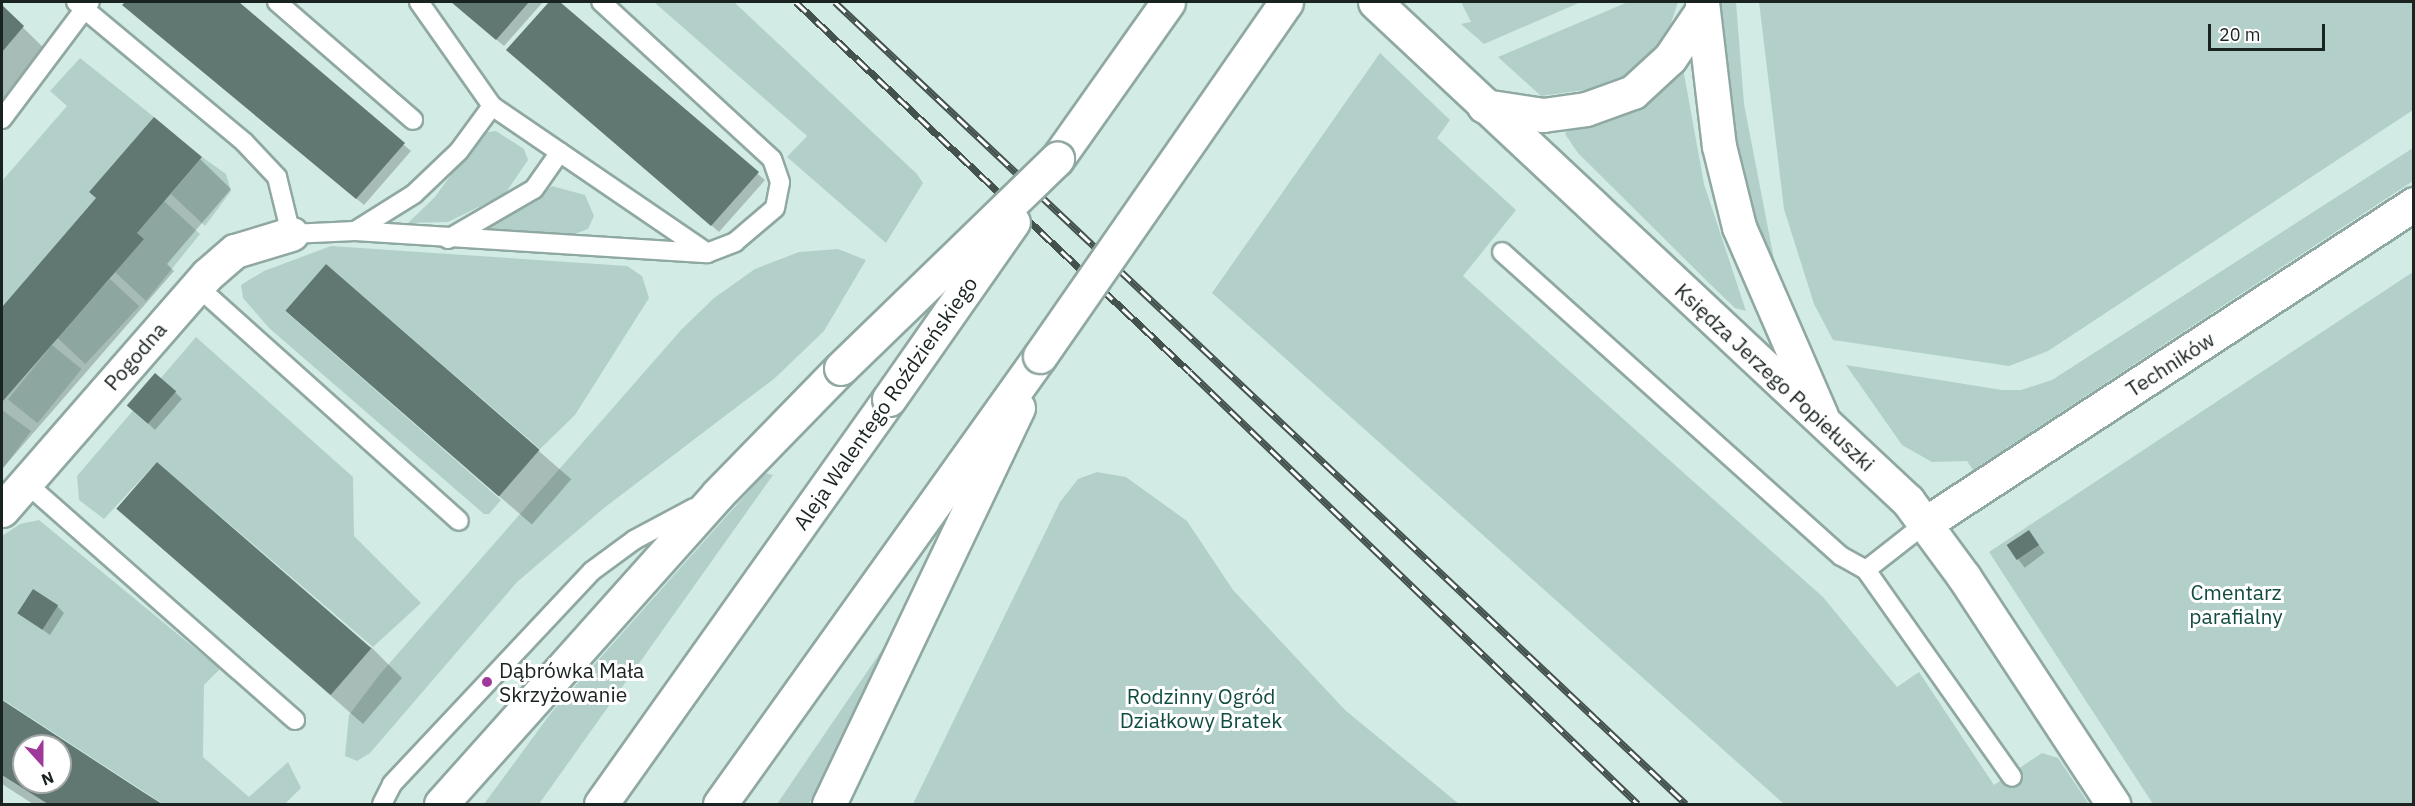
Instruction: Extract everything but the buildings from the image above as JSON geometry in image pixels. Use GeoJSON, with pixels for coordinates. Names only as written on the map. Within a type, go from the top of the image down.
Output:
{"type":"FeatureCollection","features":[{"type":"Feature","properties":{"kind":"main road","name":"Aleja Walentego Roździeńskiego"},"geometry":{"type":"LineString","coordinates":[[601,804],[1168,2]]}},
{"type":"Feature","properties":{"kind":"main road"},"geometry":{"type":"LineString","coordinates":[[829,804],[977,467],[1040,356],[1286,2]]}},
{"type":"Feature","properties":{"kind":"main road","name":"Księdza Jerzego Popiełuszki"},"geometry":{"type":"LineString","coordinates":[[1375,2],[1484,106],[1821,416],[1926,524],[2114,804]]}},
{"type":"Feature","properties":{"kind":"main road"},"geometry":{"type":"LineString","coordinates":[[1484,106],[1543,115],[1586,109],[1633,92],[1670,58],[1701,7]]}},
{"type":"Feature","properties":{"kind":"main road"},"geometry":{"type":"LineString","coordinates":[[1701,7],[1719,146],[1739,227],[1821,416]]}},
{"type":"Feature","properties":{"kind":"main road"},"geometry":{"type":"LineString","coordinates":[[441,804],[717,495],[842,368],[1057,159]]}},
{"type":"Feature","properties":{"kind":"main road","name":"Techników"},"geometry":{"type":"LineString","coordinates":[[1926,524],[2414,204]]}},
{"type":"Feature","properties":{"kind":"main road","name":"Pogodna"},"geometry":{"type":"LineString","coordinates":[[2,510],[196,285],[235,250],[291,234]]}},
{"type":"Feature","properties":{"kind":"main road"},"geometry":{"type":"LineString","coordinates":[[720,804],[977,467]]}},
{"type":"Feature","properties":{"kind":"lane"},"geometry":{"type":"LineString","coordinates":[[277,2],[413,120]]}},
{"type":"Feature","properties":{"kind":"lane"},"geometry":{"type":"LineString","coordinates":[[419,2],[492,106],[707,253]]}},
{"type":"Feature","properties":{"kind":"lane"},"geometry":{"type":"LineString","coordinates":[[2,119],[83,4],[244,142],[277,177],[291,234],[354,231],[448,239],[707,253],[752,231],[775,208],[780,195],[775,166],[754,142],[601,2]]}},
{"type":"Feature","properties":{"kind":"lane"},"geometry":{"type":"LineString","coordinates":[[354,231],[414,194],[459,151],[492,106]]}},
{"type":"Feature","properties":{"kind":"lane"},"geometry":{"type":"LineString","coordinates":[[448,239],[534,189],[560,152]]}},
{"type":"Feature","properties":{"kind":"lane"},"geometry":{"type":"LineString","coordinates":[[1502,252],[1841,556],[1866,570],[2012,777]]}},
{"type":"Feature","properties":{"kind":"lane"},"geometry":{"type":"LineString","coordinates":[[196,285],[459,521]]}},
{"type":"Feature","properties":{"kind":"lane"},"geometry":{"type":"LineString","coordinates":[[25,482],[295,720]]}},
{"type":"Feature","properties":{"kind":"lane"},"geometry":{"type":"LineString","coordinates":[[382,804],[392,784],[592,571],[634,540],[717,495]]}},
{"type":"Feature","properties":{"kind":"lane"},"geometry":{"type":"LineString","coordinates":[[1866,570],[1926,524]]}},
{"type":"Feature","properties":{"kind":"green space"},"geometry":{"type":"Polygon","coordinates":[[[654,2],[734,2],[917,174],[923,183],[886,243],[787,157],[807,136],[654,2]]]}},
{"type":"Feature","properties":{"kind":"green space"},"geometry":{"type":"Polygon","coordinates":[[[1461,2],[1581,2],[1484,44],[1461,24],[1471,22],[1461,2]]]}},
{"type":"Feature","properties":{"kind":"green space"},"geometry":{"type":"Polygon","coordinates":[[[1628,2],[1678,2],[1669,29],[1652,54],[1628,77],[1606,87],[1541,96],[1498,57],[1628,2]]]}},
{"type":"Feature","properties":{"kind":"green space"},"geometry":{"type":"Polygon","coordinates":[[[1720,2],[1736,2],[1744,104],[1774,259],[1767,255],[1738,162],[1729,114],[1720,2]]]}},
{"type":"Feature","properties":{"kind":"green space"},"geometry":{"type":"Polygon","coordinates":[[[1759,2],[2413,2],[2413,110],[2048,351],[2009,366],[1833,340],[1814,304],[1784,209],[1759,2]]]}},
{"type":"Feature","properties":{"kind":"green space"},"geometry":{"type":"Polygon","coordinates":[[[1380,53],[1450,120],[1437,138],[1516,210],[1463,276],[1823,597],[1897,687],[1919,672],[1994,785],[2042,753],[2058,758],[2089,804],[1784,804],[1212,293],[1380,53]]]}},
{"type":"Feature","properties":{"kind":"green space"},"geometry":{"type":"Polygon","coordinates":[[[80,58],[154,117],[89,192],[96,198],[2,307],[2,181],[67,106],[50,91],[80,58]]]}},
{"type":"Feature","properties":{"kind":"green space"},"geometry":{"type":"Polygon","coordinates":[[[1683,68],[1704,184],[1746,311],[1735,308],[1713,287],[1578,153],[1565,134],[1569,127],[1609,120],[1640,107],[1683,68]]]}},
{"type":"Feature","properties":{"kind":"green space"},"geometry":{"type":"Polygon","coordinates":[[[496,131],[524,149],[528,160],[505,194],[448,222],[408,223],[435,197],[481,133],[496,131]]]}},
{"type":"Feature","properties":{"kind":"green space"},"geometry":{"type":"Polygon","coordinates":[[[2413,148],[2413,181],[1973,470],[1967,461],[1932,462],[1902,445],[1846,365],[2002,390],[2021,390],[2052,380],[2413,148]]]}},
{"type":"Feature","properties":{"kind":"green space"},"geometry":{"type":"Polygon","coordinates":[[[202,157],[226,174],[231,191],[205,226],[171,194],[202,157]]]}},
{"type":"Feature","properties":{"kind":"green space"},"geometry":{"type":"Polygon","coordinates":[[[552,186],[585,195],[594,216],[588,229],[572,235],[483,229],[520,210],[552,186]]]}},
{"type":"Feature","properties":{"kind":"green space"},"geometry":{"type":"Polygon","coordinates":[[[164,201],[200,234],[146,301],[115,272],[144,239],[137,233],[164,201]]]}},
{"type":"Feature","properties":{"kind":"green space"},"geometry":{"type":"Polygon","coordinates":[[[331,246],[627,266],[642,276],[649,298],[575,415],[540,449],[326,264],[285,311],[501,500],[489,514],[484,514],[269,328],[243,298],[241,285],[264,271],[331,246]]]}},
{"type":"Feature","properties":{"kind":"green space"},"geometry":{"type":"Polygon","coordinates":[[[838,249],[866,260],[824,331],[775,378],[604,508],[517,582],[370,753],[357,761],[345,756],[349,715],[380,674],[681,330],[714,298],[755,269],[799,252],[838,249]]]}},
{"type":"Feature","properties":{"kind":"green space","name":"Cmentarz parafialny"},"geometry":{"type":"Polygon","coordinates":[[[2413,272],[2413,804],[2153,804],[1989,552],[2413,272]]]}},
{"type":"Feature","properties":{"kind":"green space"},"geometry":{"type":"Polygon","coordinates":[[[110,279],[139,306],[85,364],[56,337],[110,279]]]}},
{"type":"Feature","properties":{"kind":"green space"},"geometry":{"type":"Polygon","coordinates":[[[196,337],[353,477],[354,536],[421,603],[373,647],[157,462],[104,519],[79,500],[77,476],[196,337]]]}},
{"type":"Feature","properties":{"kind":"green space"},"geometry":{"type":"Polygon","coordinates":[[[52,345],[82,369],[37,423],[8,399],[52,345]]]}},
{"type":"Feature","properties":{"kind":"green space"},"geometry":{"type":"Polygon","coordinates":[[[2,410],[31,431],[2,470],[2,410]]]}},
{"type":"Feature","properties":{"kind":"green space","name":"Rodzinny Ogród Działkowy Bratek"},"geometry":{"type":"Polygon","coordinates":[[[1097,472],[1126,477],[1187,521],[1233,590],[1345,710],[1459,804],[913,804],[1060,502],[1078,479],[1097,472]]]}},
{"type":"Feature","properties":{"kind":"green space"},"geometry":{"type":"Polygon","coordinates":[[[765,473],[773,475],[539,804],[484,804],[551,713],[765,473]]]}},
{"type":"Feature","properties":{"kind":"green space"},"geometry":{"type":"Polygon","coordinates":[[[39,520],[220,669],[204,685],[203,757],[249,797],[288,762],[301,788],[285,804],[163,804],[72,745],[72,734],[56,734],[2,699],[2,536],[20,524],[39,520]]]}},
{"type":"Feature","properties":{"kind":"green space"},"geometry":{"type":"Polygon","coordinates":[[[888,641],[893,642],[809,804],[777,804],[888,641]]]}},
{"type":"Feature","properties":{"kind":"railway"},"geometry":{"type":"LineString","coordinates":[[796,2],[1190,372],[1638,804]]}},
{"type":"Feature","properties":{"kind":"railway"},"geometry":{"type":"LineString","coordinates":[[835,2],[1686,804]]}},
{"type":"Feature","properties":{"kind":"place","name":"Dąbrówka Mała Skrzyżowanie"},"geometry":{"type":"Point","coordinates":[487,682]}}]}
